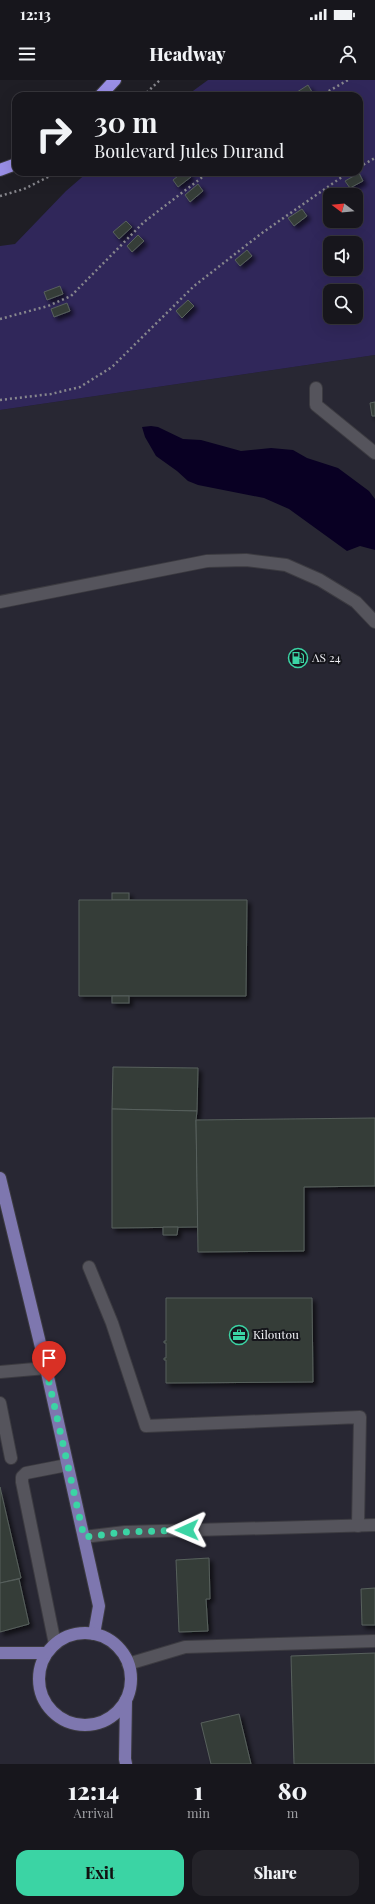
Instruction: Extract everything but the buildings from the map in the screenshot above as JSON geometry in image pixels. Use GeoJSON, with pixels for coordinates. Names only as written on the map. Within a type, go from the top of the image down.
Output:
{"type":"FeatureCollection","features":[{"type":"Feature","properties":{"kind":"highway"},"geometry":{"type":"LineString","coordinates":[[104,92],[115,80]]}},
{"type":"Feature","properties":{"kind":"highway"},"geometry":{"type":"LineString","coordinates":[[0,170],[12,166]]}},
{"type":"Feature","properties":{"kind":"main road"},"geometry":{"type":"LineString","coordinates":[[0,1178],[4,1214],[46,1368],[99,1606],[94,1634]]}},
{"type":"Feature","properties":{"kind":"main road"},"geometry":{"type":"LineString","coordinates":[[126,1700],[116,1712],[104,1720],[90,1725],[75,1724],[62,1719],[50,1709],[42,1696],[39,1682],[40,1667],[46,1653],[55,1644],[67,1637],[80,1633],[94,1634],[105,1638],[115,1645],[123,1654],[128,1664],[130,1676],[126,1700],[126,1764]]}},
{"type":"Feature","properties":{"kind":"main road"},"geometry":{"type":"LineString","coordinates":[[0,1653],[46,1653]]}},
{"type":"Feature","properties":{"kind":"lane"},"geometry":{"type":"LineString","coordinates":[[316,388],[316,405],[375,452]]}},
{"type":"Feature","properties":{"kind":"lane"},"geometry":{"type":"LineString","coordinates":[[0,602],[207,561],[246,560],[286,565],[320,580],[356,602],[375,622]]}},
{"type":"Feature","properties":{"kind":"lane"},"geometry":{"type":"LineString","coordinates":[[89,1267],[112,1322],[146,1426],[360,1417],[358,1526]]}},
{"type":"Feature","properties":{"kind":"lane"},"geometry":{"type":"LineString","coordinates":[[0,1372],[46,1368]]}},
{"type":"Feature","properties":{"kind":"lane"},"geometry":{"type":"LineString","coordinates":[[0,1403],[11,1458]]}},
{"type":"Feature","properties":{"kind":"lane"},"geometry":{"type":"LineString","coordinates":[[55,1644],[22,1477],[26,1473],[67,1465]]}},
{"type":"Feature","properties":{"kind":"lane"},"geometry":{"type":"LineString","coordinates":[[84,1537],[125,1532],[375,1525]]}},
{"type":"Feature","properties":{"kind":"lane"},"geometry":{"type":"LineString","coordinates":[[128,1664],[185,1647],[375,1641]]}},
{"type":"Feature","properties":{"kind":"path"},"geometry":{"type":"LineString","coordinates":[[147,92],[160,80]]}},
{"type":"Feature","properties":{"kind":"path"},"geometry":{"type":"LineString","coordinates":[[327,92],[348,80]]}},
{"type":"Feature","properties":{"kind":"path"},"geometry":{"type":"LineString","coordinates":[[363,165],[375,158]]}},
{"type":"Feature","properties":{"kind":"path"},"geometry":{"type":"LineString","coordinates":[[0,196],[24,189],[50,176]]}},
{"type":"Feature","properties":{"kind":"path"},"geometry":{"type":"LineString","coordinates":[[0,319],[48,306],[71,296],[144,222],[204,176]]}},
{"type":"Feature","properties":{"kind":"path"},"geometry":{"type":"LineString","coordinates":[[0,400],[52,394],[80,387],[112,367],[194,286],[262,233],[343,176]]}},
{"type":"Feature","properties":{"kind":"shaded area"},"geometry":{"type":"Polygon","coordinates":[[[208,80],[375,80],[375,355],[0,410],[0,246],[15,244],[66,191],[83,176],[363,176],[363,92],[192,92],[208,80]]]}},
{"type":"Feature","properties":{"kind":"shaded area"},"geometry":{"type":"Polygon","coordinates":[[[375,355],[375,1764],[0,1764],[0,410],[375,355]]]}},
{"type":"Feature","properties":{"kind":"shaded area"},"geometry":{"type":"Polygon","coordinates":[[[142,427],[158,427],[183,439],[201,440],[241,451],[271,448],[293,450],[307,458],[338,468],[369,491],[375,499],[375,550],[360,546],[347,551],[289,509],[264,498],[198,485],[188,481],[156,456],[145,437],[142,427]]]}},
{"type":"Feature","properties":{"kind":"place","name":"AS 24"},"geometry":{"type":"Point","coordinates":[298,658]}},
{"type":"Feature","properties":{"kind":"place","name":"Kiloutou"},"geometry":{"type":"Point","coordinates":[239,1335]}},
{"type":"Feature","properties":{"kind":"route"},"geometry":{"type":"LineString","coordinates":[[49,1382],[84,1537],[125,1532],[187,1530]]}}]}
